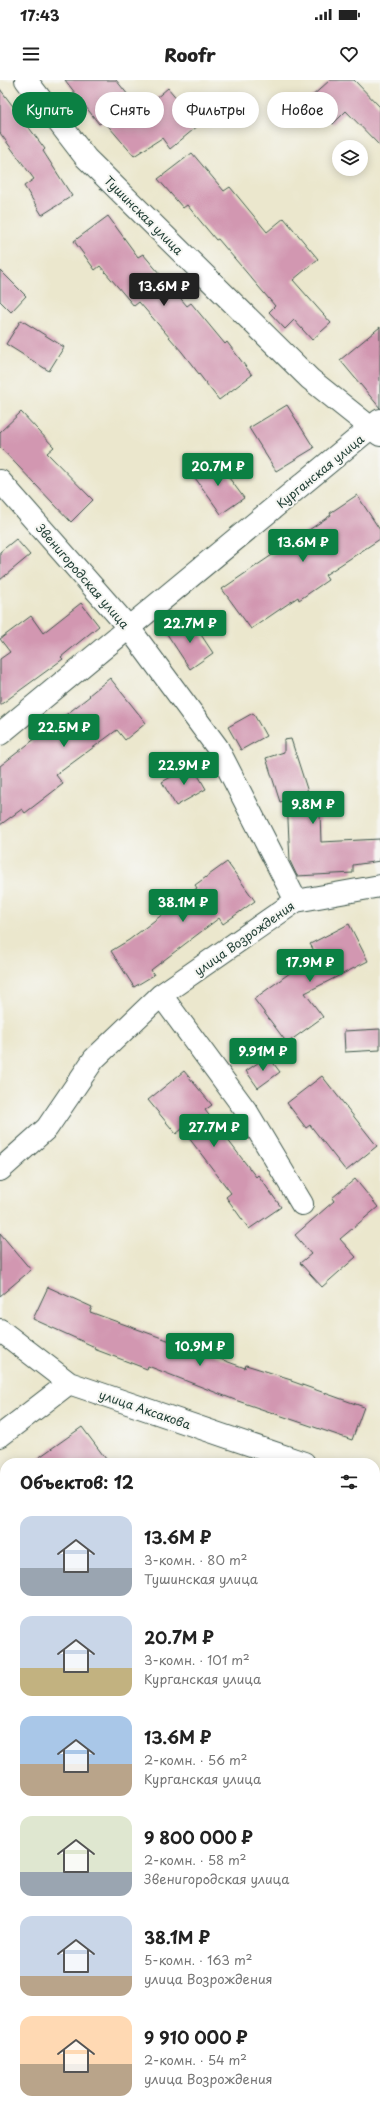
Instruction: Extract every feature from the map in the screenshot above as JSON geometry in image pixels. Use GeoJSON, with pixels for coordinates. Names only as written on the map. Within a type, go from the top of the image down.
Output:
{"type":"FeatureCollection","features":[{"type":"Feature","properties":{"kind":"street","name":"Тушинская улица"},"geometry":{"type":"LineString","coordinates":[[26,80],[92,163],[310,379],[378,428]]}},
{"type":"Feature","properties":{"kind":"street","name":"Курганская улица"},"geometry":{"type":"LineString","coordinates":[[0,734],[129,628],[378,428]]}},
{"type":"Feature","properties":{"kind":"street","name":"Звенигородская улица"},"geometry":{"type":"LineString","coordinates":[[0,481],[129,628],[217,747],[296,902]]}},
{"type":"Feature","properties":{"kind":"street","name":"улица Возрождения"},"geometry":{"type":"LineString","coordinates":[[0,1170],[47,1128],[94,1059],[161,995],[296,902],[380,886]]}},
{"type":"Feature","properties":{"kind":"street"},"geometry":{"type":"LineString","coordinates":[[161,995],[247,1112],[302,1204]]}},
{"type":"Feature","properties":{"kind":"street","name":"улица Аксакова"},"geometry":{"type":"LineString","coordinates":[[0,1330],[69,1383],[289,1458]]}},
{"type":"Feature","properties":{"kind":"street"},"geometry":{"type":"LineString","coordinates":[[0,1436],[69,1383]]}},
{"type":"Feature","properties":{"kind":"building"},"geometry":{"type":"Polygon","coordinates":[[[65,80],[116,80],[126,92],[95,92],[95,119],[87,108],[87,92],[74,92],[65,80]]]}},
{"type":"Feature","properties":{"kind":"building"},"geometry":{"type":"Polygon","coordinates":[[[330,80],[354,80],[380,107],[380,146],[346,111],[338,119],[338,92],[317,92],[330,80]]]}},
{"type":"Feature","properties":{"kind":"building"},"geometry":{"type":"Polygon","coordinates":[[[168,88],[172,93],[172,128],[195,128],[170,149],[162,138],[134,156],[110,128],[164,128],[163,92],[168,88]]]}},
{"type":"Feature","properties":{"kind":"building"},"geometry":{"type":"Polygon","coordinates":[[[0,89],[12,105],[12,128],[29,128],[45,149],[43,151],[72,196],[42,215],[24,186],[34,179],[0,133],[0,89]]]}},
{"type":"Feature","properties":{"kind":"building"},"geometry":{"type":"Polygon","coordinates":[[[192,153],[224,191],[230,187],[267,232],[284,218],[318,259],[293,280],[331,323],[312,340],[294,320],[285,329],[269,312],[275,306],[187,205],[183,208],[158,179],[192,153]]]}},
{"type":"Feature","properties":{"kind":"building"},"geometry":{"type":"Polygon","coordinates":[[[108,216],[138,257],[143,254],[187,306],[191,303],[225,344],[227,342],[252,375],[219,400],[182,352],[139,302],[134,306],[100,266],[95,270],[74,241],[108,216]]]}},
{"type":"Feature","properties":{"kind":"building"},"geometry":{"type":"Polygon","coordinates":[[[0,270],[26,296],[11,312],[0,301],[0,270]]]}},
{"type":"Feature","properties":{"kind":"building"},"geometry":{"type":"Polygon","coordinates":[[[21,320],[64,347],[49,371],[6,344],[21,320]]]}},
{"type":"Feature","properties":{"kind":"building"},"geometry":{"type":"Polygon","coordinates":[[[380,327],[380,408],[340,360],[380,327]]]}},
{"type":"Feature","properties":{"kind":"building"},"geometry":{"type":"Polygon","coordinates":[[[287,405],[314,448],[276,471],[249,428],[287,405]]]}},
{"type":"Feature","properties":{"kind":"building"},"geometry":{"type":"Polygon","coordinates":[[[21,412],[54,447],[47,453],[93,500],[71,522],[0,447],[0,432],[21,412]]]}},
{"type":"Feature","properties":{"kind":"building"},"geometry":{"type":"Polygon","coordinates":[[[215,459],[244,498],[221,514],[193,475],[215,459]]]}},
{"type":"Feature","properties":{"kind":"building"},"geometry":{"type":"Polygon","coordinates":[[[357,495],[380,530],[380,539],[325,575],[328,580],[299,600],[298,597],[251,629],[222,589],[331,515],[330,513],[357,495]]]}},
{"type":"Feature","properties":{"kind":"building"},"geometry":{"type":"Polygon","coordinates":[[[16,539],[30,555],[0,580],[0,552],[16,539]]]}},
{"type":"Feature","properties":{"kind":"building"},"geometry":{"type":"Polygon","coordinates":[[[81,603],[99,626],[61,657],[63,659],[0,705],[0,659],[10,652],[0,639],[31,616],[43,633],[81,603]]]}},
{"type":"Feature","properties":{"kind":"building"},"geometry":{"type":"Polygon","coordinates":[[[190,618],[213,653],[190,669],[167,634],[190,618]]]}},
{"type":"Feature","properties":{"kind":"building"},"geometry":{"type":"Polygon","coordinates":[[[110,678],[146,723],[125,740],[117,730],[56,775],[63,784],[25,813],[22,809],[0,825],[0,766],[90,696],[89,695],[110,678]]]}},
{"type":"Feature","properties":{"kind":"building"},"geometry":{"type":"Polygon","coordinates":[[[253,713],[266,736],[241,750],[228,727],[253,713]]]}},
{"type":"Feature","properties":{"kind":"building"},"geometry":{"type":"Polygon","coordinates":[[[291,739],[315,814],[320,813],[321,842],[380,839],[380,861],[353,865],[353,873],[297,876],[290,861],[287,800],[280,802],[266,758],[284,752],[284,740],[291,739]]]}},
{"type":"Feature","properties":{"kind":"building"},"geometry":{"type":"Polygon","coordinates":[[[192,765],[206,789],[176,806],[162,782],[192,765]]]}},
{"type":"Feature","properties":{"kind":"building"},"geometry":{"type":"Polygon","coordinates":[[[227,862],[255,901],[223,924],[219,918],[151,970],[154,975],[134,987],[111,951],[129,940],[197,888],[195,885],[227,862]]]}},
{"type":"Feature","properties":{"kind":"building"},"geometry":{"type":"Polygon","coordinates":[[[349,924],[368,961],[305,993],[323,1017],[287,1043],[254,999],[316,954],[310,944],[349,924]]]}},
{"type":"Feature","properties":{"kind":"building"},"geometry":{"type":"Polygon","coordinates":[[[380,1029],[380,1050],[345,1052],[344,1031],[380,1029]]]}},
{"type":"Feature","properties":{"kind":"building"},"geometry":{"type":"Polygon","coordinates":[[[268,1056],[280,1072],[258,1088],[246,1071],[268,1056]]]}},
{"type":"Feature","properties":{"kind":"building"},"geometry":{"type":"Polygon","coordinates":[[[184,1071],[212,1105],[205,1110],[256,1177],[258,1175],[281,1207],[249,1229],[226,1197],[231,1193],[182,1129],[176,1134],[148,1100],[184,1071]]]}},
{"type":"Feature","properties":{"kind":"building"},"geometry":{"type":"Polygon","coordinates":[[[322,1076],[377,1146],[346,1171],[310,1125],[306,1128],[287,1103],[322,1076]]]}},
{"type":"Feature","properties":{"kind":"building"},"geometry":{"type":"Polygon","coordinates":[[[355,1179],[378,1207],[340,1239],[356,1257],[322,1287],[300,1263],[311,1254],[295,1235],[334,1201],[332,1198],[355,1179]]]}},
{"type":"Feature","properties":{"kind":"building"},"geometry":{"type":"Polygon","coordinates":[[[0,1233],[31,1270],[0,1296],[0,1233]]]}},
{"type":"Feature","properties":{"kind":"building"},"geometry":{"type":"Polygon","coordinates":[[[48,1287],[92,1307],[90,1312],[245,1368],[246,1365],[291,1379],[291,1381],[364,1407],[352,1440],[235,1400],[148,1366],[147,1369],[94,1349],[95,1347],[33,1319],[48,1287]]]}},
{"type":"Feature","properties":{"kind":"building"},"geometry":{"type":"Polygon","coordinates":[[[82,1427],[105,1458],[38,1458],[82,1427]]]}}]}
